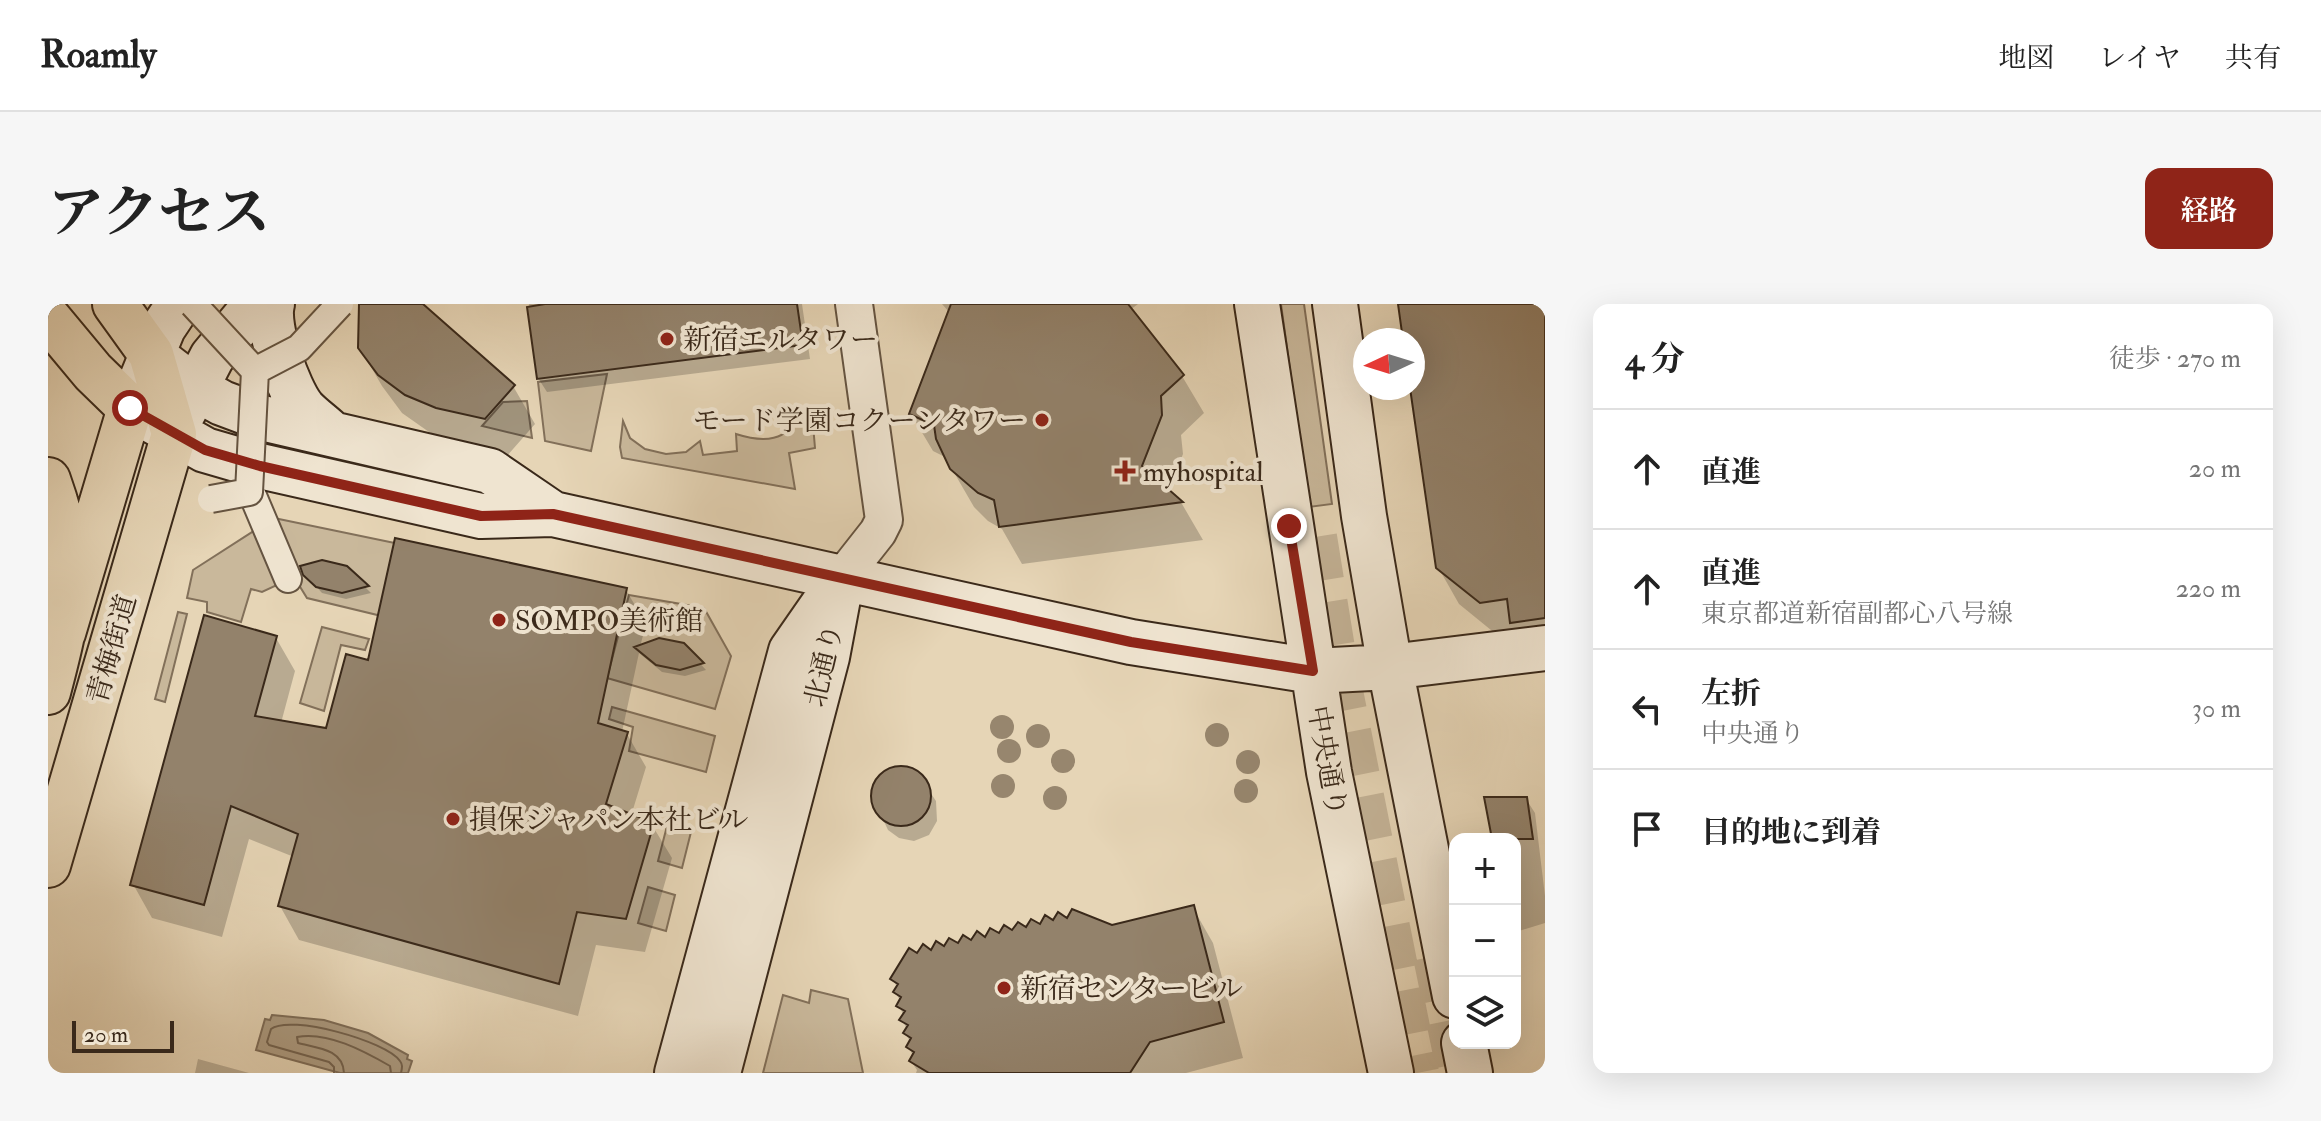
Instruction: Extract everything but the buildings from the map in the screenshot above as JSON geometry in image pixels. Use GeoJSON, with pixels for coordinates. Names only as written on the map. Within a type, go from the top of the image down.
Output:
{"type":"FeatureCollection","features":[{"type":"Feature","properties":{"kind":"main road"},"geometry":{"type":"LineString","coordinates":[[115,304],[151,354],[190,442]]}},
{"type":"Feature","properties":{"kind":"main road"},"geometry":{"type":"LineString","coordinates":[[63,633],[130,408],[163,328],[183,304]]}},
{"type":"Feature","properties":{"kind":"main road"},"geometry":{"type":"LineString","coordinates":[[190,442],[204,372],[256,304]]}},
{"type":"Feature","properties":{"kind":"main road"},"geometry":{"type":"LineString","coordinates":[[272,304],[270,327],[302,407],[332,434]]}},
{"type":"Feature","properties":{"kind":"main road","name":"中央通り"},"geometry":{"type":"LineString","coordinates":[[1257,304],[1329,772],[1391,1073]]}},
{"type":"Feature","properties":{"kind":"main road"},"geometry":{"type":"LineString","coordinates":[[1335,304],[1364,516],[1390,667],[1451,977]]}},
{"type":"Feature","properties":{"kind":"main road"},"geometry":{"type":"LineString","coordinates":[[48,318],[93,372],[130,408],[190,442],[260,466],[481,516],[553,514],[1131,642],[1313,671],[1390,667],[1545,648]]}},
{"type":"Feature","properties":{"kind":"main road"},"geometry":{"type":"LineString","coordinates":[[151,354],[204,372],[222,403],[262,418],[490,471],[553,514]]}},
{"type":"Feature","properties":{"kind":"main road","name":"青梅街道"},"geometry":{"type":"LineString","coordinates":[[48,865],[190,442]]}},
{"type":"Feature","properties":{"kind":"main road","name":"青梅街道"},"geometry":{"type":"LineString","coordinates":[[48,480],[60,514],[70,571],[69,601],[48,692]]}},
{"type":"Feature","properties":{"kind":"main road","name":"北通り"},"geometry":{"type":"LineString","coordinates":[[677,1073],[791,651],[841,579]]}},
{"type":"Feature","properties":{"kind":"main road","name":"北通り"},"geometry":{"type":"LineString","coordinates":[[718,1073],[827,657],[841,579]]}},
{"type":"Feature","properties":{"kind":"main road"},"geometry":{"type":"LineString","coordinates":[[1465,1049],[1470,1073]]}},
{"type":"Feature","properties":{"kind":"street"},"geometry":{"type":"LineString","coordinates":[[183,304],[255,371],[249,492],[288,579]]}},
{"type":"Feature","properties":{"kind":"street"},"geometry":{"type":"LineString","coordinates":[[255,371],[299,348],[340,304]]}},
{"type":"Feature","properties":{"kind":"street"},"geometry":{"type":"LineString","coordinates":[[841,579],[884,520],[854,304]]}},
{"type":"Feature","properties":{"kind":"street"},"geometry":{"type":"LineString","coordinates":[[211,499],[249,492]]}},
{"type":"Feature","properties":{"kind":"shaded area"},"geometry":{"type":"Polygon","coordinates":[[[1281,304],[1304,304],[1332,504],[1309,507],[1281,304]]]}},
{"type":"Feature","properties":{"kind":"shaded area"},"geometry":{"type":"Polygon","coordinates":[[[607,374],[591,451],[545,441],[538,382],[607,374]]]}},
{"type":"Feature","properties":{"kind":"shaded area"},"geometry":{"type":"Polygon","coordinates":[[[527,401],[532,438],[482,426],[503,402],[527,401]]]}},
{"type":"Feature","properties":{"kind":"shaded area"},"geometry":{"type":"Polygon","coordinates":[[[801,413],[812,413],[815,448],[789,453],[795,489],[622,458],[623,421],[630,438],[645,449],[666,454],[686,452],[700,441],[703,455],[737,451],[736,434],[756,439],[782,435],[801,413]]]}},
{"type":"Feature","properties":{"kind":"shaded area"},"geometry":{"type":"Polygon","coordinates":[[[274,518],[443,553],[423,626],[307,598],[294,577],[262,592],[251,589],[241,622],[207,612],[207,602],[187,598],[193,570],[274,518]]]}},
{"type":"Feature","properties":{"kind":"shaded area"},"geometry":{"type":"Polygon","coordinates":[[[629,595],[704,608],[731,656],[715,709],[607,678],[629,595]]]}},
{"type":"Feature","properties":{"kind":"shaded area"},"geometry":{"type":"Polygon","coordinates":[[[178,612],[187,614],[165,702],[155,699],[178,612]]]}},
{"type":"Feature","properties":{"kind":"shaded area"},"geometry":{"type":"Polygon","coordinates":[[[322,627],[369,639],[365,650],[341,645],[324,711],[300,703],[322,627]]]}},
{"type":"Feature","properties":{"kind":"shaded area"},"geometry":{"type":"Polygon","coordinates":[[[612,707],[715,736],[706,772],[629,751],[633,727],[609,719],[612,707]]]}},
{"type":"Feature","properties":{"kind":"shaded area"},"geometry":{"type":"Polygon","coordinates":[[[667,826],[691,832],[682,868],[658,861],[667,826]]]}},
{"type":"Feature","properties":{"kind":"shaded area"},"geometry":{"type":"Polygon","coordinates":[[[648,887],[675,895],[666,931],[638,923],[648,887]]]}},
{"type":"Feature","properties":{"kind":"shaded area"},"geometry":{"type":"Polygon","coordinates":[[[811,990],[848,999],[863,1073],[763,1073],[783,995],[809,1003],[811,990]]]}},
{"type":"Feature","properties":{"kind":"water"},"geometry":{"type":"Polygon","coordinates":[[[272,1015],[324,1020],[368,1033],[408,1055],[407,1059],[412,1061],[408,1073],[340,1073],[256,1050],[265,1019],[270,1020],[272,1015]]]}},
{"type":"Feature","properties":{"kind":"tunnel"},"geometry":{"type":"LineString","coordinates":[[1315,537],[1335,661],[1417,1073]]}},
{"type":"Feature","properties":{"kind":"tunnel"},"geometry":{"type":"LineString","coordinates":[[1435,956],[1459,1073]]}},
{"type":"Feature","properties":{"kind":"place","name":"新宿エルタワー"},"geometry":{"type":"Point","coordinates":[667,339]}},
{"type":"Feature","properties":{"kind":"place","name":"モード学園コクーンタワー"},"geometry":{"type":"Point","coordinates":[1042,420]}},
{"type":"Feature","properties":{"kind":"place","name":"myhospital"},"geometry":{"type":"Point","coordinates":[1125,471]}},
{"type":"Feature","properties":{"kind":"place","name":"SOMPO美術館"},"geometry":{"type":"Point","coordinates":[499,620]}},
{"type":"Feature","properties":{"kind":"place","name":"損保ジャパン本社ビル"},"geometry":{"type":"Point","coordinates":[453,819]}},
{"type":"Feature","properties":{"kind":"place","name":"新宿センタービル"},"geometry":{"type":"Point","coordinates":[1004,988]}},
{"type":"Feature","properties":{"kind":"route"},"geometry":{"type":"LineString","coordinates":[[130,408],[205,450],[260,466],[481,516],[553,514],[1131,642],[1313,671],[1289,526]]}}]}
